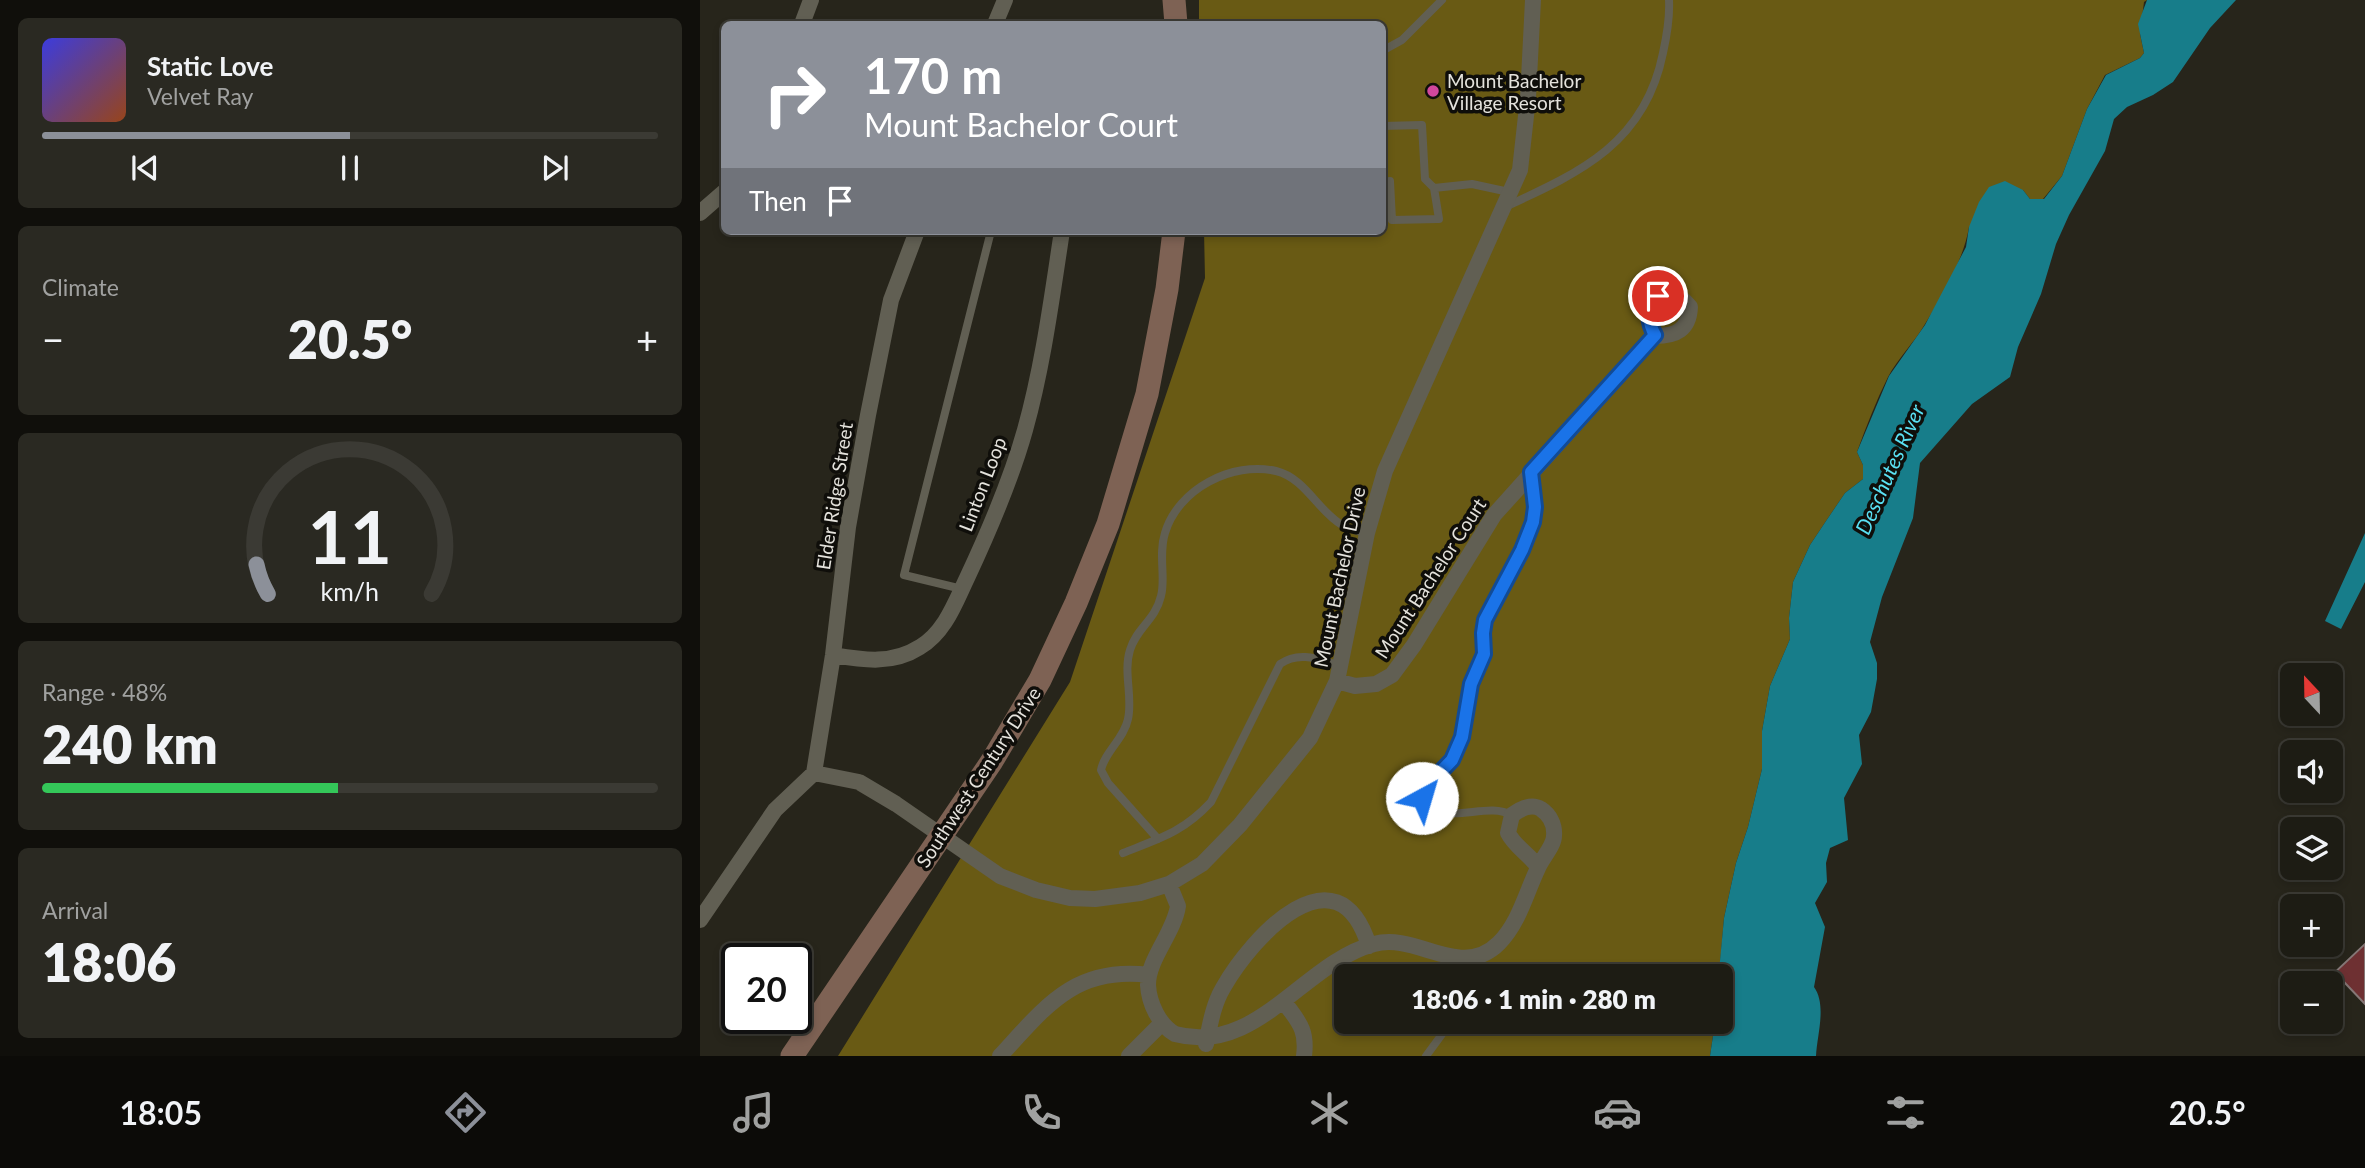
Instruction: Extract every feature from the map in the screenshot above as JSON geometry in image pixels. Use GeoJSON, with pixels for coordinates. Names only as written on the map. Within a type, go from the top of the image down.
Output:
{"type":"FeatureCollection","features":[{"type":"Feature","properties":{"kind":"main road"},"geometry":{"type":"LineString","coordinates":[[1174,0],[1176,21]]}},
{"type":"Feature","properties":{"kind":"main road","name":"Southwest Century Drive"},"geometry":{"type":"LineString","coordinates":[[792,1056],[992,761],[1040,680],[1076,603],[1108,524],[1147,394],[1167,289],[1174,235]]}},
{"type":"Feature","properties":{"kind":"street"},"geometry":{"type":"LineString","coordinates":[[803,21],[811,0]]}},
{"type":"Feature","properties":{"kind":"street"},"geometry":{"type":"LineString","coordinates":[[996,21],[1005,0]]}},
{"type":"Feature","properties":{"kind":"street","name":"Mount Bachelor Drive"},"geometry":{"type":"LineString","coordinates":[[814,773],[859,782],[1000,876],[1036,890],[1070,898],[1095,899],[1140,893],[1168,884],[1202,863],[1240,825],[1310,738],[1339,673],[1367,533],[1385,471],[1520,170],[1534,0]]}},
{"type":"Feature","properties":{"kind":"street"},"geometry":{"type":"LineString","coordinates":[[700,213],[721,195]]}},
{"type":"Feature","properties":{"kind":"street","name":"Elder Ridge Street"},"geometry":{"type":"LineString","coordinates":[[814,773],[833,655],[848,527],[891,300],[915,235]]}},
{"type":"Feature","properties":{"kind":"street","name":"Linton Loop"},"geometry":{"type":"LineString","coordinates":[[833,655],[867,661],[897,658],[922,647],[948,619],[1004,489],[1026,429],[1061,235]]}},
{"type":"Feature","properties":{"kind":"street","name":"Mount Bachelor Court"},"geometry":{"type":"LineString","coordinates":[[1339,673],[1355,686],[1376,684],[1392,675],[1414,645],[1494,515],[1655,335]]}},
{"type":"Feature","properties":{"kind":"street"},"geometry":{"type":"LineString","coordinates":[[700,920],[775,810],[814,773]]}},
{"type":"Feature","properties":{"kind":"street"},"geometry":{"type":"LineString","coordinates":[[1168,884],[1178,906],[1177,915],[1149,975],[1148,986],[1166,1028],[1198,1044],[1218,1045],[1264,1026],[1332,965],[1355,951],[1391,941],[1414,944],[1443,956],[1471,959],[1501,942],[1515,920],[1538,867],[1555,838],[1554,824],[1539,807],[1529,806],[1512,815],[1508,833],[1512,841],[1531,856],[1538,867]]}},
{"type":"Feature","properties":{"kind":"street"},"geometry":{"type":"LineString","coordinates":[[1206,1044],[1212,1016],[1223,988],[1262,935],[1287,912],[1314,900],[1329,900],[1342,904],[1357,916],[1369,946]]}},
{"type":"Feature","properties":{"kind":"street"},"geometry":{"type":"LineString","coordinates":[[1000,1056],[1055,1000],[1079,984],[1103,975],[1149,975]]}},
{"type":"Feature","properties":{"kind":"street"},"geometry":{"type":"LineString","coordinates":[[1287,1006],[1302,1025],[1304,1056]]}},
{"type":"Feature","properties":{"kind":"street"},"geometry":{"type":"LineString","coordinates":[[1129,1056],[1162,1023]]}},
{"type":"Feature","properties":{"kind":"lane"},"geometry":{"type":"LineString","coordinates":[[1386,49],[1402,40],[1442,0]]}},
{"type":"Feature","properties":{"kind":"lane"},"geometry":{"type":"LineString","coordinates":[[1503,208],[1551,186],[1594,160],[1620,138],[1643,112],[1658,79],[1670,19],[1669,0]]}},
{"type":"Feature","properties":{"kind":"lane"},"geometry":{"type":"LineString","coordinates":[[1386,126],[1422,125],[1424,179],[1434,188],[1439,219],[1392,220],[1390,181]]}},
{"type":"Feature","properties":{"kind":"lane"},"geometry":{"type":"LineString","coordinates":[[1434,188],[1472,184],[1509,192]]}},
{"type":"Feature","properties":{"kind":"lane"},"geometry":{"type":"LineString","coordinates":[[962,589],[904,575],[990,235]]}},
{"type":"Feature","properties":{"kind":"lane"},"geometry":{"type":"LineString","coordinates":[[1158,839],[1108,783],[1101,770],[1103,761],[1119,740],[1128,721],[1129,653],[1136,635],[1156,614],[1163,592],[1160,560],[1165,531],[1180,504],[1221,475],[1244,470],[1278,471],[1298,483],[1340,524],[1367,533]]}},
{"type":"Feature","properties":{"kind":"lane"},"geometry":{"type":"LineString","coordinates":[[1512,815],[1495,810],[1451,815],[1427,805],[1423,802],[1422,794],[1452,760],[1462,737],[1471,684],[1484,654],[1485,620],[1522,550],[1533,522],[1535,507],[1531,472]]}},
{"type":"Feature","properties":{"kind":"lane"},"geometry":{"type":"LineString","coordinates":[[1123,853],[1177,831],[1194,820],[1211,802],[1280,664],[1288,658],[1309,657],[1339,673]]}},
{"type":"Feature","properties":{"kind":"lane"},"geometry":{"type":"LineString","coordinates":[[1470,964],[1471,959]]}},
{"type":"Feature","properties":{"kind":"lane"},"geometry":{"type":"LineString","coordinates":[[1426,1056],[1442,1034]]}},
{"type":"Feature","properties":{"kind":"shaded area"},"geometry":{"type":"Polygon","coordinates":[[[1199,0],[2147,0],[2144,2],[2140,34],[2144,53],[2140,58],[2105,75],[2087,109],[2062,176],[2043,199],[2030,199],[2023,190],[1969,227],[1962,252],[1945,289],[1921,331],[1892,370],[1875,405],[1857,452],[1863,465],[1863,479],[1845,493],[1810,545],[1793,582],[1789,618],[1790,639],[1770,686],[1762,731],[1762,769],[1724,918],[1720,964],[1334,964],[1334,1034],[1713,1034],[1710,1056],[838,1056],[1070,682],[1205,278],[1204,235],[1386,235],[1386,21],[1199,21],[1199,0]]]}},
{"type":"Feature","properties":{"kind":"water","name":"Deschutes River"},"geometry":{"type":"Polygon","coordinates":[[[2147,0],[2236,0],[2210,28],[2173,82],[2127,107],[2114,119],[2105,151],[2056,244],[2041,294],[2018,347],[2010,377],[1972,404],[1920,463],[1913,518],[1882,597],[1870,642],[1877,663],[1877,679],[1871,712],[1859,735],[1862,764],[1844,798],[1848,840],[1830,848],[1826,863],[1827,882],[1815,903],[1825,927],[1814,987],[1821,1011],[1816,1056],[1710,1056],[1713,1034],[1733,1034],[1733,964],[1720,964],[1724,918],[1762,769],[1762,731],[1770,686],[1790,639],[1789,618],[1793,582],[1810,545],[1845,493],[1863,479],[1863,465],[1857,452],[1889,376],[1925,325],[1966,247],[1969,227],[1979,202],[1989,187],[2005,181],[2023,190],[2030,199],[2044,199],[2062,176],[2087,109],[2106,75],[2140,58],[2144,53],[2138,24],[2147,0]]]}},
{"type":"Feature","properties":{"kind":"water"},"geometry":{"type":"Polygon","coordinates":[[[2365,533],[2365,582],[2341,629],[2325,621],[2365,533]]]}},
{"type":"Feature","properties":{"kind":"building"},"geometry":{"type":"Polygon","coordinates":[[[2365,944],[2365,1004],[2345,983],[2343,985],[2343,971],[2336,971],[2365,944]]]}},
{"type":"Feature","properties":{"kind":"place","name":"Mount Bachelor Village Resort"},"geometry":{"type":"Point","coordinates":[1433,91]}},
{"type":"Feature","properties":{"kind":"route"},"geometry":{"type":"LineString","coordinates":[[1422,798],[1425,788],[1452,760],[1462,737],[1471,684],[1484,654],[1485,620],[1522,550],[1533,522],[1535,507],[1531,472],[1655,335],[1648,316],[1651,304],[1658,296]]}}]}
